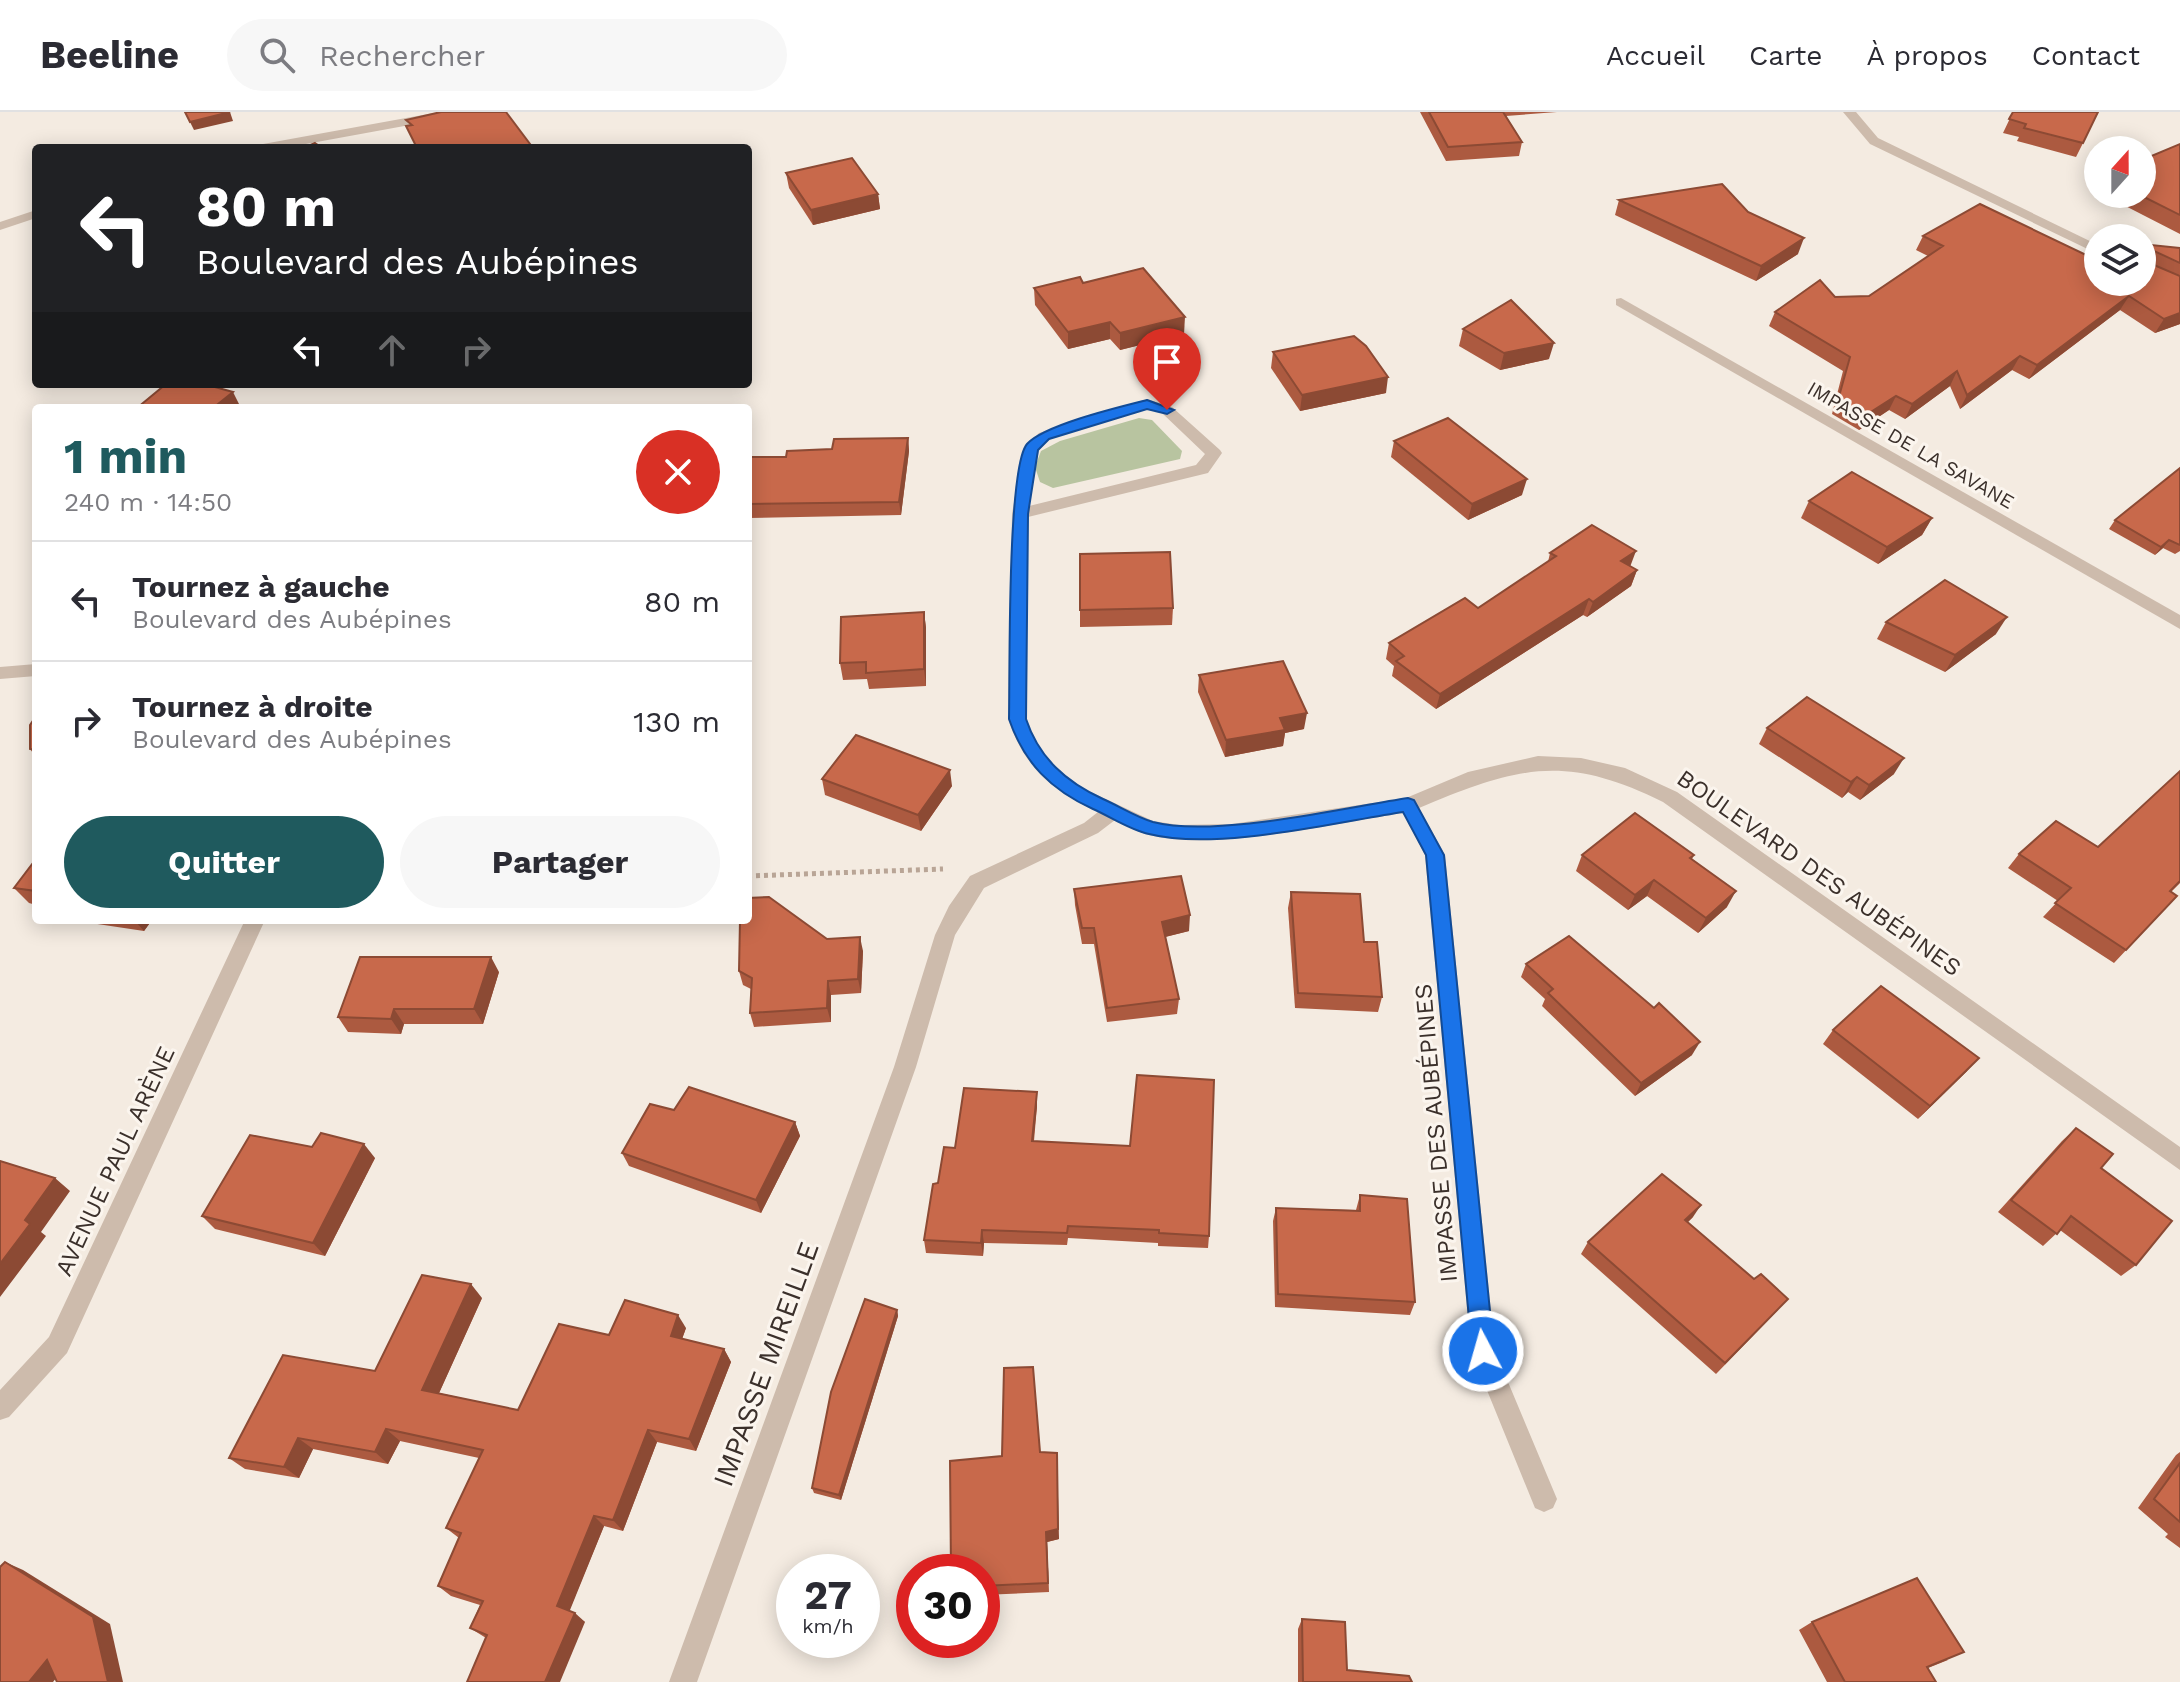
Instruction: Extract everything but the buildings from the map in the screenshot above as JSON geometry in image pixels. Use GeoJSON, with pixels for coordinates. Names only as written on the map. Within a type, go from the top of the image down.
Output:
{"type":"FeatureCollection","features":[{"type":"Feature","properties":{"kind":"street"},"geometry":{"type":"LineString","coordinates":[[285,144],[459,112]]}},
{"type":"Feature","properties":{"kind":"street"},"geometry":{"type":"LineString","coordinates":[[1849,112],[1874,141],[2084,243]]}},
{"type":"Feature","properties":{"kind":"street"},"geometry":{"type":"LineString","coordinates":[[0,226],[32,215]]}},
{"type":"Feature","properties":{"kind":"street","name":"IMPASSE DE LA SAVANE"},"geometry":{"type":"LineString","coordinates":[[1621,302],[2180,623]]}},
{"type":"Feature","properties":{"kind":"street","name":"BOULEVARD DES AUBÉPINES"},"geometry":{"type":"LineString","coordinates":[[1020,514],[1202,469],[1214,453],[1167,410],[1147,404],[1044,436],[1031,449],[1020,514],[1017,719],[1026,744],[1047,771],[1073,792],[1150,828],[1179,832],[1232,831],[1408,805],[1475,777],[1538,763],[1581,765],[1625,775],[1670,797],[2180,1160]]}},
{"type":"Feature","properties":{"kind":"street"},"geometry":{"type":"LineString","coordinates":[[0,673],[32,670]]}},
{"type":"Feature","properties":{"kind":"street","name":"IMPASSE DES AUBÉPINES"},"geometry":{"type":"LineString","coordinates":[[1408,805],[1435,855],[1483,1351],[1544,1499]]}},
{"type":"Feature","properties":{"kind":"street"},"geometry":{"type":"LineString","coordinates":[[977,882],[1091,828],[1111,812]]}},
{"type":"Feature","properties":{"kind":"street","name":"IMPASSE MIREILLE"},"geometry":{"type":"LineString","coordinates":[[683,1682],[905,1067],[945,935],[956,912],[977,882]]}},
{"type":"Feature","properties":{"kind":"street","name":"AVENUE PAUL ARÈNE"},"geometry":{"type":"LineString","coordinates":[[0,1408],[58,1345],[253,924]]}},
{"type":"Feature","properties":{"kind":"path"},"geometry":{"type":"LineString","coordinates":[[752,876],[956,868],[977,882]]}},
{"type":"Feature","properties":{"kind":"green space"},"geometry":{"type":"Polygon","coordinates":[[[1139,418],[1152,420],[1182,451],[1180,459],[1053,488],[1040,482],[1035,467],[1041,451],[1060,441],[1139,418]]]}},
{"type":"Feature","properties":{"kind":"route"},"geometry":{"type":"LineString","coordinates":[[1167,410],[1147,404],[1044,436],[1031,449],[1020,514],[1017,719],[1026,744],[1047,771],[1073,792],[1150,828],[1179,832],[1232,831],[1408,805],[1435,855],[1483,1351]]}}]}
